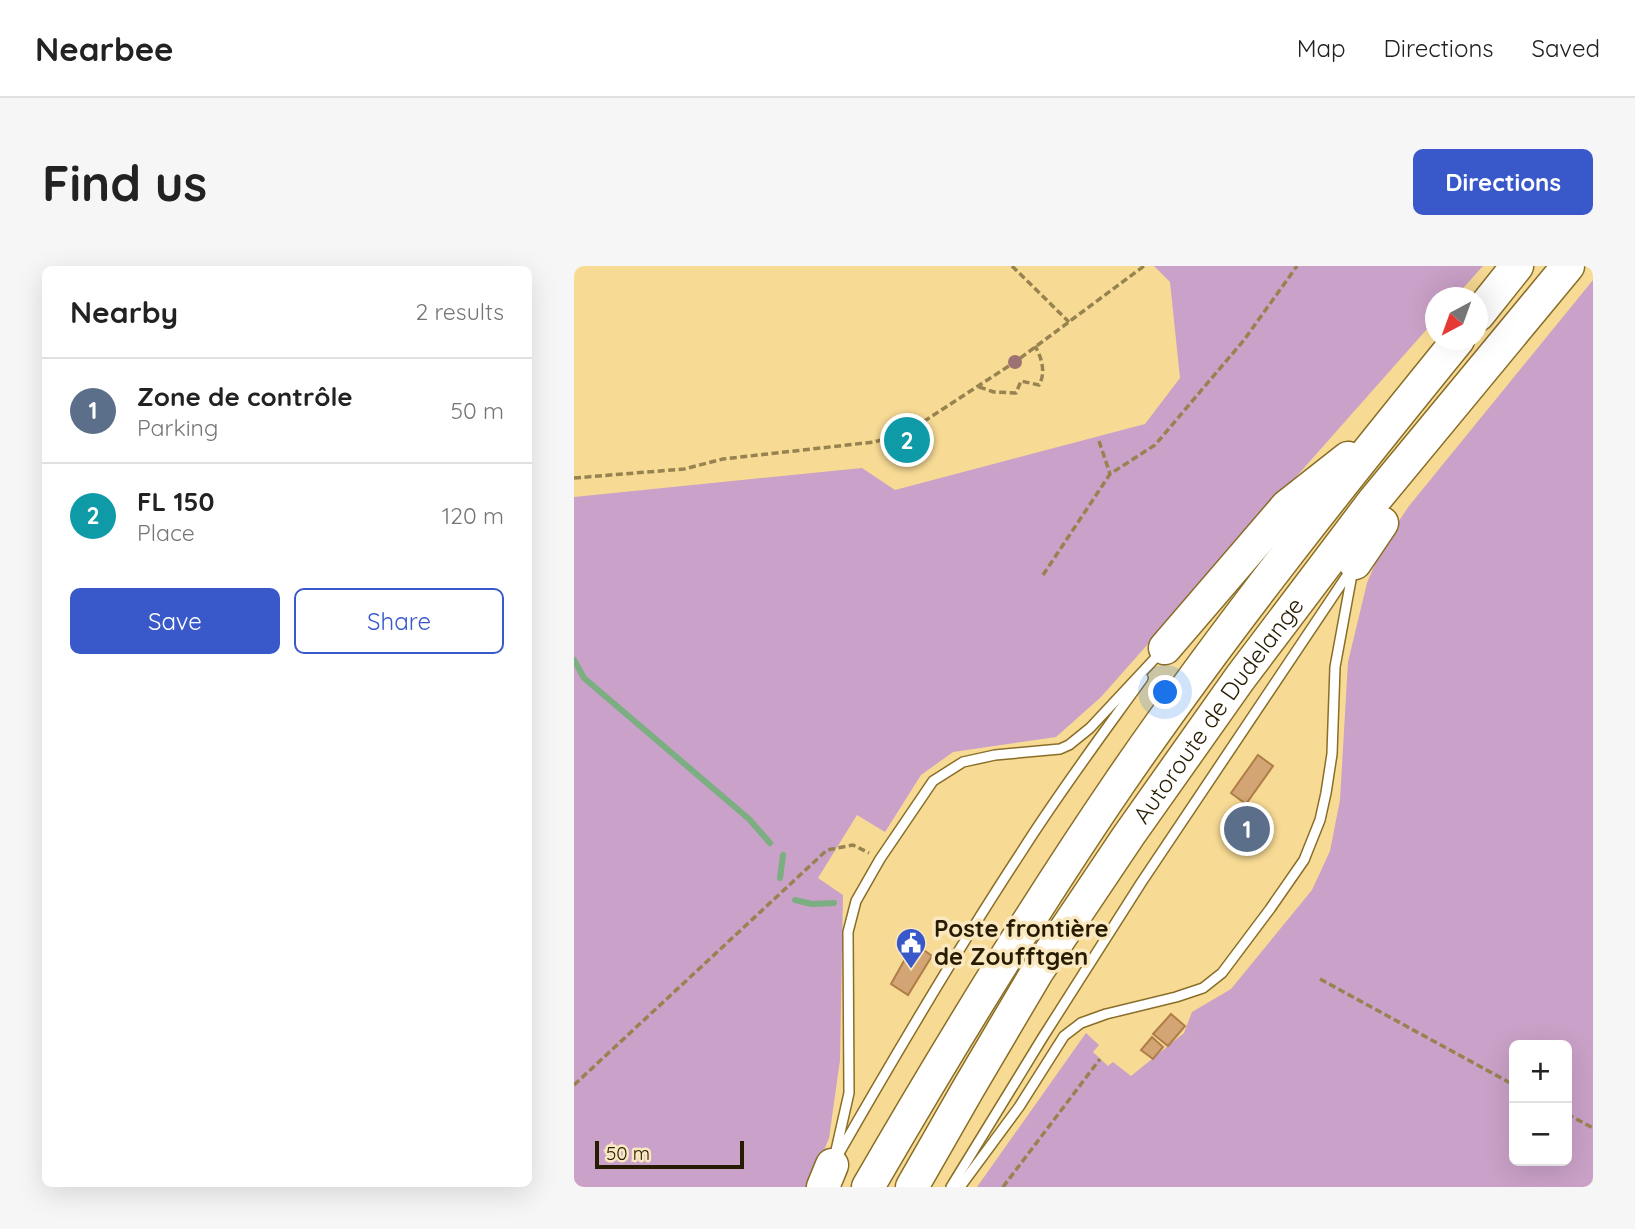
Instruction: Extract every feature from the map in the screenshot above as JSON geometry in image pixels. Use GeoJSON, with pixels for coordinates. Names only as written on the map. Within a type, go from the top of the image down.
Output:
{"type":"FeatureCollection","features":[{"type":"Feature","properties":{"kind":"highway"},"geometry":{"type":"LineString","coordinates":[[1488,302],[1517,266]]}},
{"type":"Feature","properties":{"kind":"highway","name":"Autoroute de Dudelange"},"geometry":{"type":"LineString","coordinates":[[912,1187],[1037,972],[1129,835],[1240,678],[1373,502],[1568,266]]}},
{"type":"Feature","properties":{"kind":"highway","name":"Autoroute de Dudelange"},"geometry":{"type":"LineString","coordinates":[[868,1187],[936,1068],[1008,951],[1121,781],[1209,657],[1450,350]]}},
{"type":"Feature","properties":{"kind":"highway"},"geometry":{"type":"LineString","coordinates":[[1355,563],[1441,422]]}},
{"type":"Feature","properties":{"kind":"highway"},"geometry":{"type":"LineString","coordinates":[[1165,648],[1287,506],[1390,423]]}},
{"type":"Feature","properties":{"kind":"lane"},"geometry":{"type":"LineString","coordinates":[[951,1187],[1141,883],[1355,563]]}},
{"type":"Feature","properties":{"kind":"lane"},"geometry":{"type":"LineString","coordinates":[[960,1187],[1019,1107],[1064,1036],[1081,1023],[1106,1014],[1203,988],[1222,972],[1304,860],[1320,820],[1326,793],[1332,754],[1335,667],[1355,563]]}},
{"type":"Feature","properties":{"kind":"lane"},"geometry":{"type":"LineString","coordinates":[[828,1176],[849,1093],[848,932],[856,901],[880,859],[933,781],[963,762],[995,755],[1060,749],[1069,745],[1090,728],[1165,648]]}},
{"type":"Feature","properties":{"kind":"lane"},"geometry":{"type":"LineString","coordinates":[[828,1176],[932,992],[1022,849],[1165,648]]}},
{"type":"Feature","properties":{"kind":"path"},"geometry":{"type":"LineString","coordinates":[[1012,266],[1069,323]]}},
{"type":"Feature","properties":{"kind":"path"},"geometry":{"type":"LineString","coordinates":[[574,478],[684,469],[723,459],[874,442],[906,433],[1069,323],[1144,266]]}},
{"type":"Feature","properties":{"kind":"path"},"geometry":{"type":"LineString","coordinates":[[1042,575],[1110,474],[1155,445],[1244,340],[1297,266]]}},
{"type":"Feature","properties":{"kind":"path"},"geometry":{"type":"LineString","coordinates":[[977,387],[994,392],[1016,393],[1021,381],[1039,384],[1043,378],[1041,356],[1035,346]]}},
{"type":"Feature","properties":{"kind":"path"},"geometry":{"type":"LineString","coordinates":[[1099,441],[1110,474]]}},
{"type":"Feature","properties":{"kind":"path"},"geometry":{"type":"LineString","coordinates":[[574,1085],[827,850],[853,845],[880,859]]}},
{"type":"Feature","properties":{"kind":"path"},"geometry":{"type":"LineString","coordinates":[[1320,979],[1509,1082]]}},
{"type":"Feature","properties":{"kind":"path"},"geometry":{"type":"LineString","coordinates":[[1003,1187],[1100,1059]]}},
{"type":"Feature","properties":{"kind":"path"},"geometry":{"type":"LineString","coordinates":[[1572,1117],[1593,1128]]}},
{"type":"Feature","properties":{"kind":"shaded area"},"geometry":{"type":"Polygon","coordinates":[[[1154,266],[1483,266],[1464,287],[1425,287],[1425,331],[1101,697],[1056,737],[953,752],[921,775],[885,832],[857,815],[818,878],[843,895],[840,1060],[829,1138],[809,1187],[574,1187],[574,497],[862,468],[895,490],[1145,424],[1180,378],[1170,282],[1154,266]]]}},
{"type":"Feature","properties":{"kind":"shaded area"},"geometry":{"type":"Polygon","coordinates":[[[1593,280],[1593,1187],[977,1187],[1086,1033],[1099,1045],[1093,1052],[1108,1066],[1113,1062],[1131,1076],[1184,1033],[1192,1012],[1231,989],[1312,890],[1330,851],[1340,800],[1348,662],[1367,583],[1384,543],[1409,506],[1593,280]]]}},
{"type":"Feature","properties":{"kind":"building"},"geometry":{"type":"Polygon","coordinates":[[[1258,755],[1273,766],[1246,804],[1231,793],[1258,755]]]}},
{"type":"Feature","properties":{"kind":"building","name":"Poste frontière de Zoufftgen"},"geometry":{"type":"Polygon","coordinates":[[[914,943],[932,956],[908,995],[891,984],[914,943]]]}},
{"type":"Feature","properties":{"kind":"building"},"geometry":{"type":"Polygon","coordinates":[[[1171,1014],[1185,1026],[1168,1046],[1153,1034],[1171,1014]]]}},
{"type":"Feature","properties":{"kind":"building"},"geometry":{"type":"Polygon","coordinates":[[[1152,1037],[1163,1047],[1153,1059],[1141,1050],[1152,1037]]]}},
{"type":"Feature","properties":{"kind":"waterway"},"geometry":{"type":"LineString","coordinates":[[574,660],[584,678],[749,819],[770,843]]}},
{"type":"Feature","properties":{"kind":"waterway"},"geometry":{"type":"LineString","coordinates":[[780,878],[783,855]]}},
{"type":"Feature","properties":{"kind":"waterway"},"geometry":{"type":"LineString","coordinates":[[795,900],[812,904],[834,903]]}},
{"type":"Feature","properties":{"kind":"place","name":"FL 150"},"geometry":{"type":"Point","coordinates":[907,440]}},
{"type":"Feature","properties":{"kind":"place","name":"Zone de contrôle"},"geometry":{"type":"Point","coordinates":[1247,829]}},
{"type":"Feature","properties":{"kind":"place","name":"Poste frontière de Zoufftgen"},"geometry":{"type":"Point","coordinates":[911,970]}}]}
